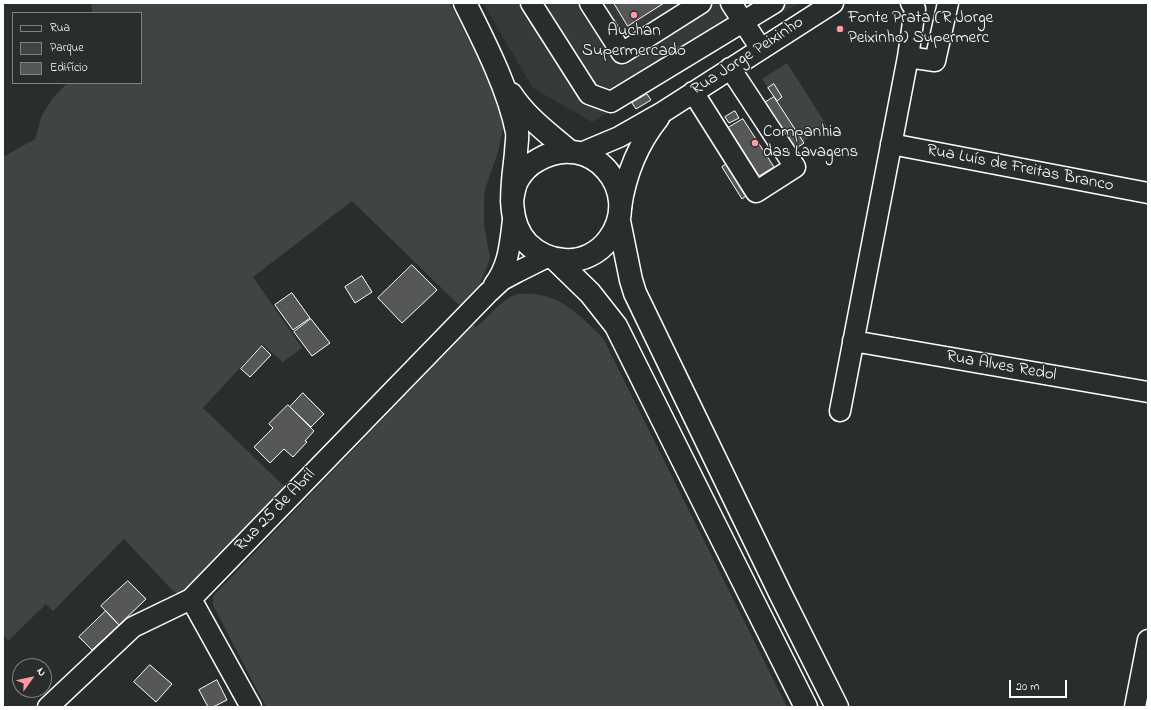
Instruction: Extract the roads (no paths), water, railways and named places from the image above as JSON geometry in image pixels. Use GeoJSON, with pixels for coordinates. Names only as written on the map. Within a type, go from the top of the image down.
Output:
{"type":"FeatureCollection","features":[{"type":"Feature","properties":{"kind":"main road"},"geometry":{"type":"LineString","coordinates":[[469,4],[501,80],[510,105],[517,134],[512,210],[520,236],[532,248],[551,258],[590,293],[616,326],[806,707]]}},
{"type":"Feature","properties":{"kind":"main road"},"geometry":{"type":"LineString","coordinates":[[501,80],[518,106],[533,120],[575,152],[598,161],[611,174],[619,191],[620,215],[631,280],[635,293],[780,593],[838,707]]}},
{"type":"Feature","properties":{"kind":"main road"},"geometry":{"type":"LineString","coordinates":[[512,210],[517,181],[530,164],[548,154],[575,152]]}},
{"type":"Feature","properties":{"kind":"main road"},"geometry":{"type":"LineString","coordinates":[[551,258],[568,260],[576,259],[595,252],[606,244],[614,232],[620,215]]}},
{"type":"Feature","properties":{"kind":"street"},"geometry":{"type":"LineString","coordinates":[[531,3],[589,94],[611,102],[774,3]]}},
{"type":"Feature","properties":{"kind":"street"},"geometry":{"type":"LineString","coordinates":[[590,3],[622,53],[701,3]]}},
{"type":"Feature","properties":{"kind":"street"},"geometry":{"type":"LineString","coordinates":[[731,3],[761,49]]}},
{"type":"Feature","properties":{"kind":"street","name":"Rua Jorge Peixinho"},"geometry":{"type":"LineString","coordinates":[[664,112],[730,68],[833,3]]}},
{"type":"Feature","properties":{"kind":"street"},"geometry":{"type":"LineString","coordinates":[[840,411],[908,57],[915,9],[912,3]]}},
{"type":"Feature","properties":{"kind":"street"},"geometry":{"type":"LineString","coordinates":[[908,57],[935,60],[948,3]]}},
{"type":"Feature","properties":{"kind":"street"},"geometry":{"type":"LineString","coordinates":[[693,92],[756,192],[795,167],[730,68]]}},
{"type":"Feature","properties":{"kind":"street"},"geometry":{"type":"LineString","coordinates":[[575,152],[619,137],[664,112]]}},
{"type":"Feature","properties":{"kind":"street"},"geometry":{"type":"LineString","coordinates":[[620,215],[623,191],[628,174],[640,145],[664,112]]}},
{"type":"Feature","properties":{"kind":"street","name":"Rua Luís de Freitas Branco"},"geometry":{"type":"LineString","coordinates":[[891,144],[1148,193]]}},
{"type":"Feature","properties":{"kind":"street"},"geometry":{"type":"LineString","coordinates":[[488,293],[502,275],[508,255],[512,210]]}},
{"type":"Feature","properties":{"kind":"street"},"geometry":{"type":"LineString","coordinates":[[488,293],[502,280],[551,258]]}},
{"type":"Feature","properties":{"kind":"street","name":"Rua 25 de Abril"},"geometry":{"type":"LineString","coordinates":[[48,707],[133,627],[191,599],[488,293]]}},
{"type":"Feature","properties":{"kind":"street","name":"Rua Alves Redol"},"geometry":{"type":"LineString","coordinates":[[853,341],[1148,392]]}},
{"type":"Feature","properties":{"kind":"street"},"geometry":{"type":"LineString","coordinates":[[191,599],[251,707]]}},
{"type":"Feature","properties":{"kind":"street"},"geometry":{"type":"LineString","coordinates":[[1135,707],[1148,640]]}},
{"type":"Feature","properties":{"kind":"place","name":"Auchan Supermercado"},"geometry":{"type":"Point","coordinates":[634,15]}},
{"type":"Feature","properties":{"kind":"place","name":"Fonte Prata (R Jorge Peixinho) Supermerc"},"geometry":{"type":"Point","coordinates":[840,29]}},
{"type":"Feature","properties":{"kind":"place","name":"Companhia das Lavagens"},"geometry":{"type":"Point","coordinates":[755,143]}}]}
